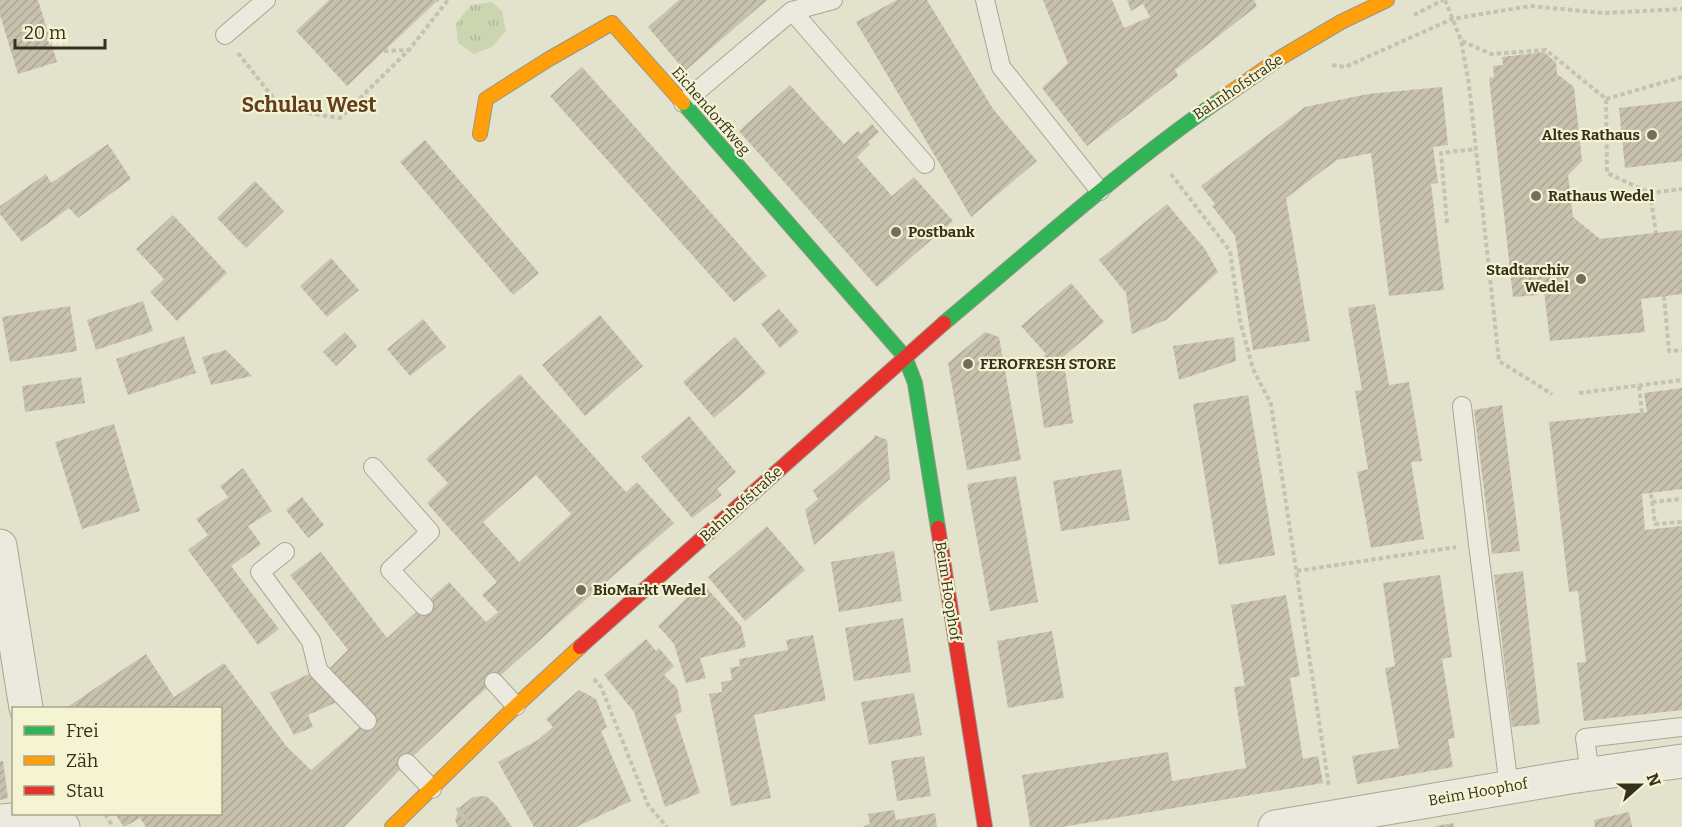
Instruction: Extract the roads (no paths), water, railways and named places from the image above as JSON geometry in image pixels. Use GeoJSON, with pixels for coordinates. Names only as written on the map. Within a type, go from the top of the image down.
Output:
{"type":"FeatureCollection","features":[{"type":"Feature","properties":{"kind":"street","name":"Bahnhofstraße"},"geometry":{"type":"LineString","coordinates":[[392,827],[573,654],[905,357],[1100,191],[1175,130],[1280,58],[1341,22],[1387,0]]}},
{"type":"Feature","properties":{"kind":"street","name":"Eichendorffweg"},"geometry":{"type":"LineString","coordinates":[[480,134],[486,99],[612,23],[905,357]]}},
{"type":"Feature","properties":{"kind":"street","name":"Beim Hoophof"},"geometry":{"type":"LineString","coordinates":[[905,357],[915,383],[985,827]]}},
{"type":"Feature","properties":{"kind":"street"},"geometry":{"type":"LineString","coordinates":[[0,546],[26,707]]}},
{"type":"Feature","properties":{"kind":"street","name":"Beim Hoophof"},"geometry":{"type":"LineString","coordinates":[[1275,827],[1509,787],[1682,761]]}},
{"type":"Feature","properties":{"kind":"street"},"geometry":{"type":"LineString","coordinates":[[0,821],[49,819]]}},
{"type":"Feature","properties":{"kind":"lane"},"geometry":{"type":"LineString","coordinates":[[225,35],[266,0]]}},
{"type":"Feature","properties":{"kind":"lane"},"geometry":{"type":"LineString","coordinates":[[683,103],[792,10],[833,0]]}},
{"type":"Feature","properties":{"kind":"lane"},"geometry":{"type":"LineString","coordinates":[[985,0],[1001,67],[1100,191]]}},
{"type":"Feature","properties":{"kind":"lane"},"geometry":{"type":"LineString","coordinates":[[792,10],[925,164]]}},
{"type":"Feature","properties":{"kind":"lane"},"geometry":{"type":"LineString","coordinates":[[1462,406],[1509,787]]}},
{"type":"Feature","properties":{"kind":"lane"},"geometry":{"type":"LineString","coordinates":[[373,467],[430,532],[390,570],[424,606]]}},
{"type":"Feature","properties":{"kind":"lane"},"geometry":{"type":"LineString","coordinates":[[285,552],[260,572],[311,641],[318,669],[367,721]]}},
{"type":"Feature","properties":{"kind":"lane"},"geometry":{"type":"LineString","coordinates":[[494,682],[516,706]]}},
{"type":"Feature","properties":{"kind":"lane"},"geometry":{"type":"LineString","coordinates":[[1590,774],[1585,738],[1682,727]]}},
{"type":"Feature","properties":{"kind":"lane"},"geometry":{"type":"LineString","coordinates":[[407,763],[432,789]]}},
{"type":"Feature","properties":{"kind":"place","name":"Altes Rathaus"},"geometry":{"type":"Point","coordinates":[1652,135]}},
{"type":"Feature","properties":{"kind":"place","name":"Rathaus Wedel"},"geometry":{"type":"Point","coordinates":[1536,196]}},
{"type":"Feature","properties":{"kind":"place","name":"Postbank"},"geometry":{"type":"Point","coordinates":[896,232]}},
{"type":"Feature","properties":{"kind":"place","name":"Stadtarchiv Wedel"},"geometry":{"type":"Point","coordinates":[1581,279]}},
{"type":"Feature","properties":{"kind":"place","name":"FEROFRESH STORE"},"geometry":{"type":"Point","coordinates":[968,364]}},
{"type":"Feature","properties":{"kind":"place","name":"BioMarkt Wedel"},"geometry":{"type":"Point","coordinates":[581,590]}},
{"type":"Feature","properties":{"kind":"district","name":"Schulau West"},"geometry":{"type":"Point","coordinates":[309,105]}}]}
